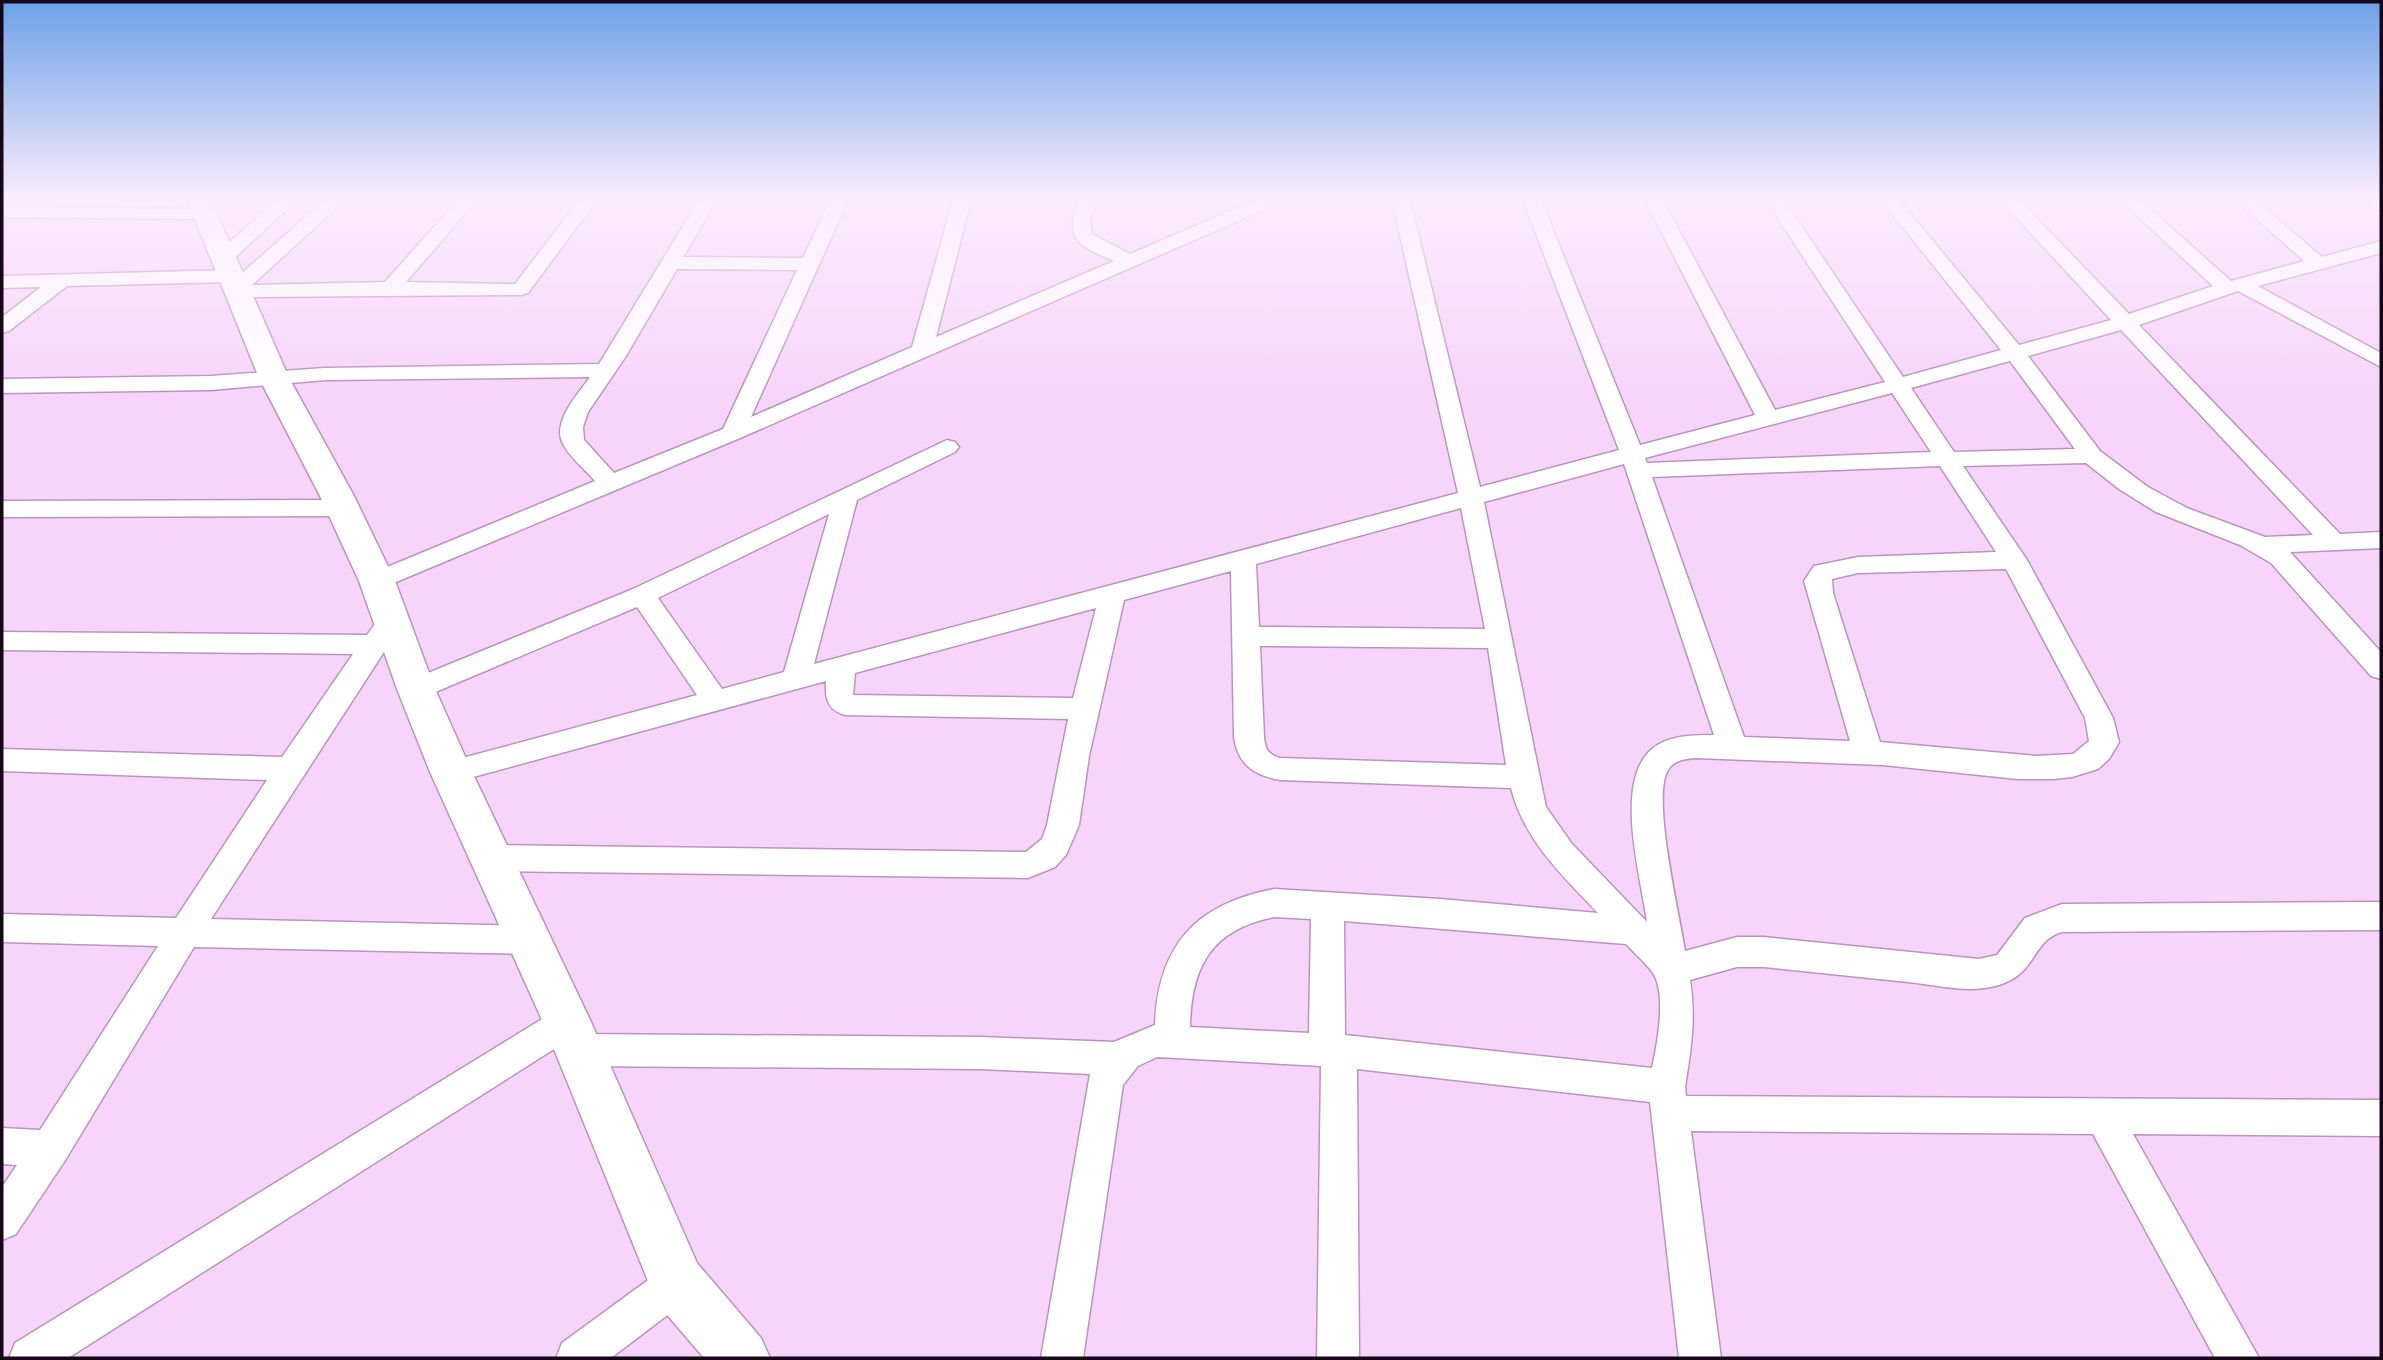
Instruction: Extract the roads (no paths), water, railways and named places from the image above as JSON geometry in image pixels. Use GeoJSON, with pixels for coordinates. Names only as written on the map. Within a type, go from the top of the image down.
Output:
{"type":"FeatureCollection","features":[{"type":"Feature","properties":{"kind":"street"},"geometry":{"type":"LineString","coordinates":[[226,263],[274,378],[343,508],[377,581],[383,633],[416,690],[572,1036],[677,1283],[741,1358]]}},
{"type":"Feature","properties":{"kind":"street"},"geometry":{"type":"LineString","coordinates":[[233,278],[243,263]]}},
{"type":"Feature","properties":{"kind":"street"},"geometry":{"type":"LineString","coordinates":[[233,278],[252,263]]}},
{"type":"Feature","properties":{"kind":"street"},"geometry":{"type":"LineString","coordinates":[[391,288],[412,263]]}},
{"type":"Feature","properties":{"kind":"street"},"geometry":{"type":"LineString","coordinates":[[2,282],[233,278],[391,288],[505,291],[521,289],[540,263]]}},
{"type":"Feature","properties":{"kind":"street"},"geometry":{"type":"LineString","coordinates":[[611,484],[573,442],[572,427],[577,412],[670,263]]}},
{"type":"Feature","properties":{"kind":"street"},"geometry":{"type":"LineString","coordinates":[[733,433],[809,264],[735,263]]}},
{"type":"Feature","properties":{"kind":"street"},"geometry":{"type":"LineString","coordinates":[[922,350],[945,263]]}},
{"type":"Feature","properties":{"kind":"street"},"geometry":{"type":"LineString","coordinates":[[377,581],[733,433],[1124,263]]}},
{"type":"Feature","properties":{"kind":"street"},"geometry":{"type":"LineString","coordinates":[[1416,263],[1471,498],[1531,808],[1543,831],[1672,970]]}},
{"type":"Feature","properties":{"kind":"street"},"geometry":{"type":"LineString","coordinates":[[1557,263],[1635,462],[1733,747]]}},
{"type":"Feature","properties":{"kind":"street"},"geometry":{"type":"LineString","coordinates":[[1687,263],[1768,419]]}},
{"type":"Feature","properties":{"kind":"street"},"geometry":{"type":"LineString","coordinates":[[1700,1358],[1669,1100],[1677,1005],[1647,814],[1647,783],[1656,764],[1670,751],[1733,747],[1867,752],[2035,767],[2074,765],[2096,756],[2104,742],[2099,718],[2014,560],[1944,459],[1817,263]]}},
{"type":"Feature","properties":{"kind":"street"},"geometry":{"type":"LineString","coordinates":[[1942,263],[2014,352],[2092,456],[2118,479],[2164,508],[2264,544],[2280,557],[2381,669]]}},
{"type":"Feature","properties":{"kind":"street"},"geometry":{"type":"LineString","coordinates":[[2071,263],[2332,540]]}},
{"type":"Feature","properties":{"kind":"street"},"geometry":{"type":"LineString","coordinates":[[2206,263],[2234,286],[2381,361]]}},
{"type":"Feature","properties":{"kind":"street"},"geometry":{"type":"LineString","coordinates":[[451,772],[1471,498],[1635,462],[1768,419],[2127,321],[2234,286],[2319,264]]}},
{"type":"Feature","properties":{"kind":"street"},"geometry":{"type":"LineString","coordinates":[[2,327],[60,282]]}},
{"type":"Feature","properties":{"kind":"street"},"geometry":{"type":"LineString","coordinates":[[2,386],[211,383],[325,374],[605,370]]}},
{"type":"Feature","properties":{"kind":"street"},"geometry":{"type":"LineString","coordinates":[[416,690],[642,594],[947,447]]}},
{"type":"Feature","properties":{"kind":"street"},"geometry":{"type":"LineString","coordinates":[[1635,462],[2092,456]]}},
{"type":"Feature","properties":{"kind":"street"},"geometry":{"type":"LineString","coordinates":[[796,680],[846,495]]}},
{"type":"Feature","properties":{"kind":"street"},"geometry":{"type":"LineString","coordinates":[[2,509],[343,508]]}},
{"type":"Feature","properties":{"kind":"street"},"geometry":{"type":"LineString","coordinates":[[2264,544],[2381,540]]}},
{"type":"Feature","properties":{"kind":"street"},"geometry":{"type":"LineString","coordinates":[[1867,752],[1817,581],[1823,572],[1857,565],[2014,560]]}},
{"type":"Feature","properties":{"kind":"street"},"geometry":{"type":"LineString","coordinates":[[1243,561],[1250,749],[1255,760],[1264,766],[1280,769],[1523,777]]}},
{"type":"Feature","properties":{"kind":"street"},"geometry":{"type":"LineString","coordinates":[[642,594],[715,700]]}},
{"type":"Feature","properties":{"kind":"street"},"geometry":{"type":"LineString","coordinates":[[491,858],[1028,864],[1044,858],[1055,846],[1063,825],[1074,756],[1112,595]]}},
{"type":"Feature","properties":{"kind":"street"},"geometry":{"type":"LineString","coordinates":[[2,641],[383,633]]}},
{"type":"Feature","properties":{"kind":"street"},"geometry":{"type":"LineString","coordinates":[[2,1220],[51,1149],[289,769],[383,633]]}},
{"type":"Feature","properties":{"kind":"street"},"geometry":{"type":"LineString","coordinates":[[1245,636],[1500,639]]}},
{"type":"Feature","properties":{"kind":"street"},"geometry":{"type":"LineString","coordinates":[[841,667],[838,698],[845,705],[1085,709]]}},
{"type":"Feature","properties":{"kind":"street"},"geometry":{"type":"LineString","coordinates":[[2,760],[289,769]]}},
{"type":"Feature","properties":{"kind":"street"},"geometry":{"type":"LineString","coordinates":[[1172,1042],[1178,981],[1188,956],[1200,936],[1252,906],[1274,904],[1440,913],[1635,931]]}},
{"type":"Feature","properties":{"kind":"street"},"geometry":{"type":"LineString","coordinates":[[1328,907],[1338,1358]]}},
{"type":"Feature","properties":{"kind":"street"},"geometry":{"type":"LineString","coordinates":[[1672,970],[1737,952],[1764,952],[1946,972],[1997,971],[2010,965],[2034,928],[2045,921],[2062,918],[2381,916]]}},
{"type":"Feature","properties":{"kind":"street"},"geometry":{"type":"LineString","coordinates":[[2,928],[529,940]]}},
{"type":"Feature","properties":{"kind":"street"},"geometry":{"type":"LineString","coordinates":[[30,1358],[572,1036],[1117,1059]]}},
{"type":"Feature","properties":{"kind":"street"},"geometry":{"type":"LineString","coordinates":[[1062,1358],[1105,1081],[1117,1059],[1135,1047],[1157,1041],[1333,1051],[1669,1100],[2103,1116],[2381,1118]]}},
{"type":"Feature","properties":{"kind":"street"},"geometry":{"type":"LineString","coordinates":[[2103,1116],[2238,1358]]}},
{"type":"Feature","properties":{"kind":"street"},"geometry":{"type":"LineString","coordinates":[[2,1146],[51,1149]]}},
{"type":"Feature","properties":{"kind":"street"},"geometry":{"type":"LineString","coordinates":[[577,1358],[677,1283]]}}]}
